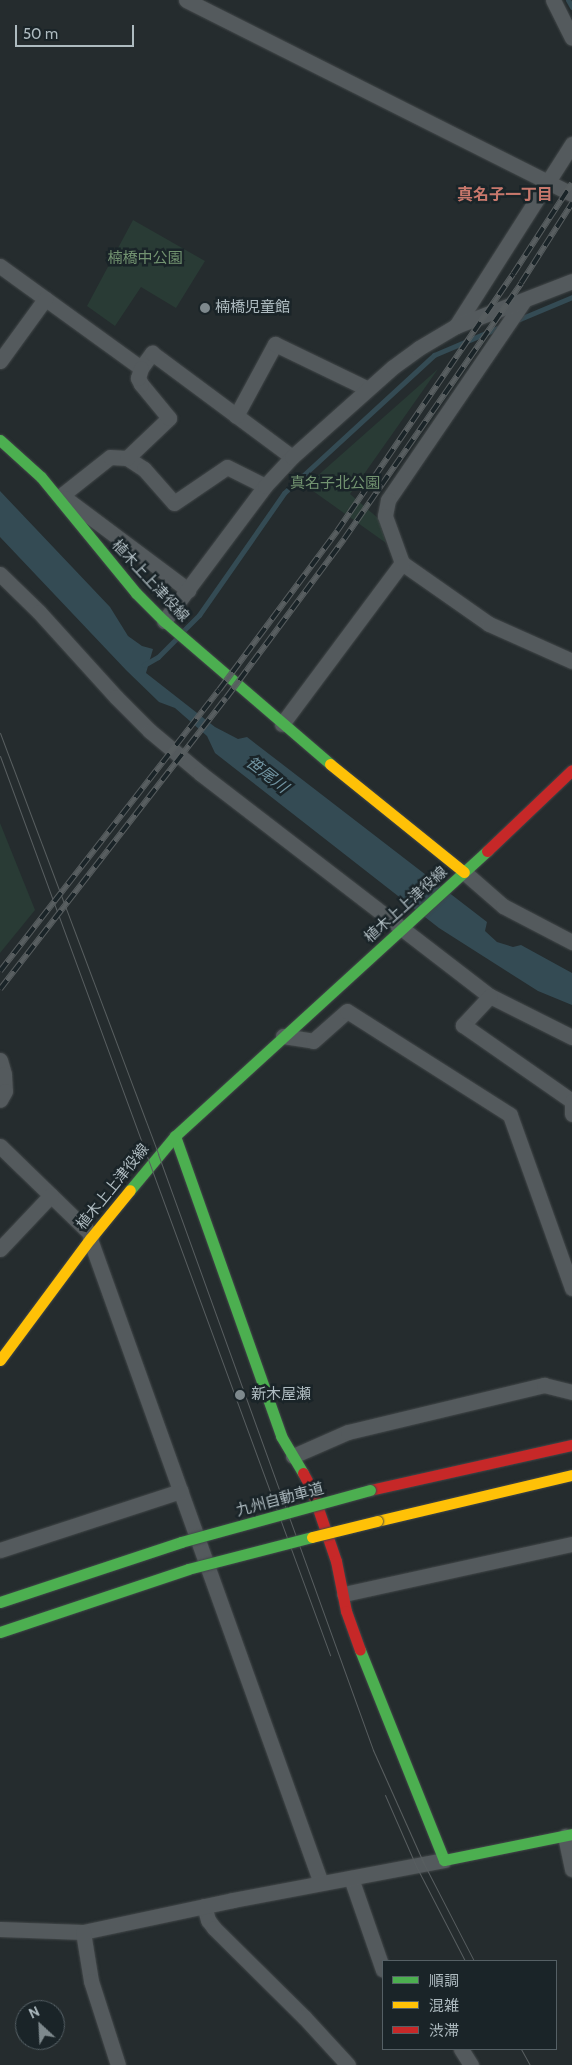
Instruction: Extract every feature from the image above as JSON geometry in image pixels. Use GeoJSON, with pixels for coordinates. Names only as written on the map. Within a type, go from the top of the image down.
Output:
{"type":"FeatureCollection","features":[{"type":"Feature","properties":{"kind":"main road","name":"植木上上津役線"},"geometry":{"type":"LineString","coordinates":[[0,440],[46,483],[136,593],[164,621],[460,875],[175,1136],[91,1237],[0,1360]]}},
{"type":"Feature","properties":{"kind":"main road"},"geometry":{"type":"LineString","coordinates":[[0,460],[11,449]]}},
{"type":"Feature","properties":{"kind":"main road"},"geometry":{"type":"LineString","coordinates":[[460,875],[572,770]]}},
{"type":"Feature","properties":{"kind":"main road"},"geometry":{"type":"LineString","coordinates":[[175,1136],[282,1436],[311,1488],[336,1561],[346,1611],[370,1677],[444,1860],[569,1835]]}},
{"type":"Feature","properties":{"kind":"main road","name":"九州自動車道"},"geometry":{"type":"LineString","coordinates":[[0,1602],[181,1542],[370,1490],[572,1445]]}},
{"type":"Feature","properties":{"kind":"main road"},"geometry":{"type":"LineString","coordinates":[[0,1632],[188,1570],[377,1521],[572,1475]]}},
{"type":"Feature","properties":{"kind":"street"},"geometry":{"type":"LineString","coordinates":[[186,0],[572,194]]}},
{"type":"Feature","properties":{"kind":"street"},"geometry":{"type":"LineString","coordinates":[[553,0],[572,38]]}},
{"type":"Feature","properties":{"kind":"street"},"geometry":{"type":"LineString","coordinates":[[456,326],[572,144]]}},
{"type":"Feature","properties":{"kind":"street"},"geometry":{"type":"LineString","coordinates":[[0,266],[141,368]]}},
{"type":"Feature","properties":{"kind":"street"},"geometry":{"type":"LineString","coordinates":[[164,621],[265,486],[292,457],[368,390],[419,348],[456,326],[523,302],[572,281]]}},
{"type":"Feature","properties":{"kind":"street"},"geometry":{"type":"LineString","coordinates":[[0,361],[45,298]]}},
{"type":"Feature","properties":{"kind":"street"},"geometry":{"type":"LineString","coordinates":[[523,302],[388,500],[384,516],[402,563],[489,624],[572,661]]}},
{"type":"Feature","properties":{"kind":"street"},"geometry":{"type":"LineString","coordinates":[[236,416],[274,344],[368,390]]}},
{"type":"Feature","properties":{"kind":"street"},"geometry":{"type":"LineString","coordinates":[[127,458],[169,418],[138,378],[141,368],[152,353],[292,457]]}},
{"type":"Feature","properties":{"kind":"street"},"geometry":{"type":"LineString","coordinates":[[62,495],[110,457],[127,458],[144,469],[174,503],[227,467],[265,486]]}},
{"type":"Feature","properties":{"kind":"street"},"geometry":{"type":"LineString","coordinates":[[46,483],[188,590]]}},
{"type":"Feature","properties":{"kind":"street"},"geometry":{"type":"LineString","coordinates":[[282,724],[402,563]]}},
{"type":"Feature","properties":{"kind":"street"},"geometry":{"type":"LineString","coordinates":[[0,574],[150,731],[200,774],[406,926],[490,996],[572,1037]]}},
{"type":"Feature","properties":{"kind":"street"},"geometry":{"type":"LineString","coordinates":[[460,875],[503,906],[572,942]]}},
{"type":"Feature","properties":{"kind":"street"},"geometry":{"type":"LineString","coordinates":[[490,996],[463,1025],[572,1101],[572,1114]]}},
{"type":"Feature","properties":{"kind":"street"},"geometry":{"type":"LineString","coordinates":[[283,1036],[313,1041],[347,1011],[510,1115],[572,1288]]}},
{"type":"Feature","properties":{"kind":"street"},"geometry":{"type":"LineString","coordinates":[[0,1060],[4,1074],[5,1091],[0,1100]]}},
{"type":"Feature","properties":{"kind":"street"},"geometry":{"type":"LineString","coordinates":[[0,1146],[91,1237],[321,1884]]}},
{"type":"Feature","properties":{"kind":"street"},"geometry":{"type":"LineString","coordinates":[[0,1249],[51,1195]]}},
{"type":"Feature","properties":{"kind":"street"},"geometry":{"type":"LineString","coordinates":[[293,1456],[348,1432],[544,1385],[572,1392]]}},
{"type":"Feature","properties":{"kind":"street"},"geometry":{"type":"LineString","coordinates":[[0,1550],[181,1491]]}},
{"type":"Feature","properties":{"kind":"street"},"geometry":{"type":"LineString","coordinates":[[344,1594],[572,1544]]}},
{"type":"Feature","properties":{"kind":"street"},"geometry":{"type":"LineString","coordinates":[[569,1835],[572,1869]]}},
{"type":"Feature","properties":{"kind":"street"},"geometry":{"type":"LineString","coordinates":[[0,1929],[83,1932],[204,1906],[444,1860]]}},
{"type":"Feature","properties":{"kind":"street"},"geometry":{"type":"LineString","coordinates":[[351,1878],[382,1967]]}},
{"type":"Feature","properties":{"kind":"street"},"geometry":{"type":"LineString","coordinates":[[204,1906],[208,1920],[214,1928],[304,2017],[348,2065]]}},
{"type":"Feature","properties":{"kind":"street"},"geometry":{"type":"LineString","coordinates":[[83,1932],[92,1981],[118,2065]]}},
{"type":"Feature","properties":{"kind":"street"},"geometry":{"type":"LineString","coordinates":[[462,2050],[471,2065]]}},
{"type":"Feature","properties":{"kind":"green space","name":"楠橋中公園"},"geometry":{"type":"Polygon","coordinates":[[[133,220],[205,261],[176,308],[141,287],[115,326],[87,306],[133,220]]]}},
{"type":"Feature","properties":{"kind":"green space","name":"真名子北公園"},"geometry":{"type":"Polygon","coordinates":[[[438,369],[350,494],[379,519],[386,543],[306,486],[438,369]]]}},
{"type":"Feature","properties":{"kind":"green space"},"geometry":{"type":"Polygon","coordinates":[[[0,823],[35,910],[0,953],[0,823]]]}},
{"type":"Feature","properties":{"kind":"water","name":"笹尾川"},"geometry":{"type":"Polygon","coordinates":[[[0,491],[110,607],[128,636],[142,646],[153,649],[146,673],[215,727],[238,739],[247,737],[487,922],[485,931],[497,942],[513,947],[521,945],[572,973],[572,1005],[538,991],[439,928],[215,753],[207,736],[175,708],[159,702],[126,670],[0,537],[0,491]]]}},
{"type":"Feature","properties":{"kind":"waterway"},"geometry":{"type":"LineString","coordinates":[[568,0],[572,7]]}},
{"type":"Feature","properties":{"kind":"waterway"},"geometry":{"type":"LineString","coordinates":[[515,321],[572,297]]}},
{"type":"Feature","properties":{"kind":"waterway"},"geometry":{"type":"LineString","coordinates":[[183,631],[199,615],[284,493],[434,355],[500,327]]}},
{"type":"Feature","properties":{"kind":"waterway"},"geometry":{"type":"LineString","coordinates":[[144,665],[158,657],[176,639]]}},
{"type":"Feature","properties":{"kind":"tram line"},"geometry":{"type":"LineString","coordinates":[[0,733],[158,1154],[373,1750],[424,1864],[473,1960]]}},
{"type":"Feature","properties":{"kind":"tram line"},"geometry":{"type":"LineString","coordinates":[[0,756],[330,1655]]}},
{"type":"Feature","properties":{"kind":"tram line"},"geometry":{"type":"LineString","coordinates":[[385,1795],[416,1866],[464,1960]]}},
{"type":"Feature","properties":{"kind":"tram line"},"geometry":{"type":"LineString","coordinates":[[522,2050],[530,2065]]}},
{"type":"Feature","properties":{"kind":"railway"},"geometry":{"type":"LineString","coordinates":[[0,971],[219,690],[337,531],[513,274],[572,183]]}},
{"type":"Feature","properties":{"kind":"railway"},"geometry":{"type":"LineString","coordinates":[[0,989],[226,698],[344,539],[521,283],[572,203]]}},
{"type":"Feature","properties":{"kind":"traffic: fast"},"geometry":{"type":"LineString","coordinates":[[0,440],[41,477],[136,593],[164,621],[330,764]]}},
{"type":"Feature","properties":{"kind":"traffic: fast"},"geometry":{"type":"LineString","coordinates":[[130,1190],[175,1136],[487,851]]}},
{"type":"Feature","properties":{"kind":"traffic: fast"},"geometry":{"type":"LineString","coordinates":[[175,1136],[281,1436],[303,1473]]}},
{"type":"Feature","properties":{"kind":"traffic: fast"},"geometry":{"type":"LineString","coordinates":[[0,1602],[181,1542],[370,1490]]}},
{"type":"Feature","properties":{"kind":"traffic: fast"},"geometry":{"type":"LineString","coordinates":[[0,1632],[188,1569],[312,1537]]}},
{"type":"Feature","properties":{"kind":"traffic: fast"},"geometry":{"type":"LineString","coordinates":[[360,1650],[444,1860],[572,1834]]}},
{"type":"Feature","properties":{"kind":"traffic: slow"},"geometry":{"type":"LineString","coordinates":[[330,764],[464,872]]}},
{"type":"Feature","properties":{"kind":"traffic: slow"},"geometry":{"type":"LineString","coordinates":[[0,1360],[90,1239],[130,1190]]}},
{"type":"Feature","properties":{"kind":"traffic: slow"},"geometry":{"type":"LineString","coordinates":[[377,1521],[572,1475]]}},
{"type":"Feature","properties":{"kind":"traffic: slow"},"geometry":{"type":"LineString","coordinates":[[312,1537],[377,1521]]}},
{"type":"Feature","properties":{"kind":"traffic: jam"},"geometry":{"type":"LineString","coordinates":[[487,851],[572,770]]}},
{"type":"Feature","properties":{"kind":"traffic: jam"},"geometry":{"type":"LineString","coordinates":[[370,1490],[572,1445]]}},
{"type":"Feature","properties":{"kind":"traffic: jam"},"geometry":{"type":"LineString","coordinates":[[303,1473],[311,1488],[336,1561],[346,1611],[360,1650]]}},
{"type":"Feature","properties":{"kind":"place","name":"楠橋児童館"},"geometry":{"type":"Point","coordinates":[205,308]}},
{"type":"Feature","properties":{"kind":"place","name":"新木屋瀬"},"geometry":{"type":"Point","coordinates":[240,1395]}},
{"type":"Feature","properties":{"kind":"district","name":"真名子一丁目"},"geometry":{"type":"Point","coordinates":[505,195]}}]}
